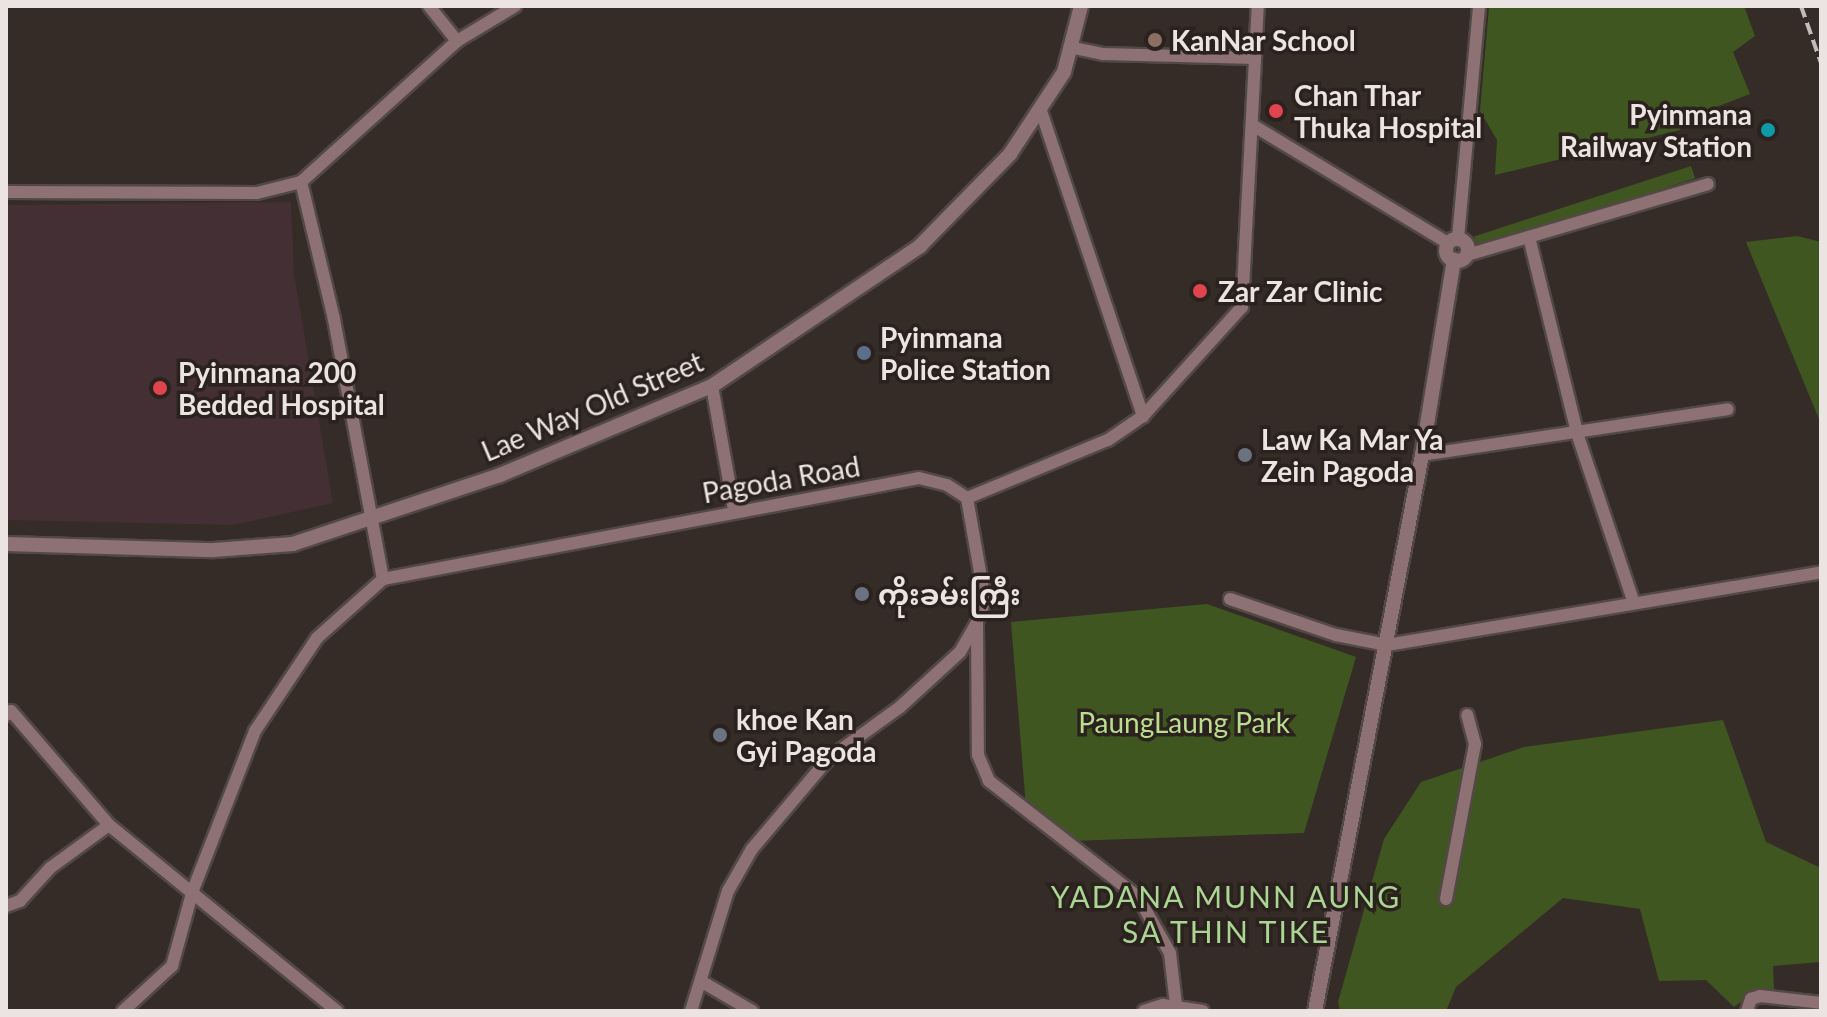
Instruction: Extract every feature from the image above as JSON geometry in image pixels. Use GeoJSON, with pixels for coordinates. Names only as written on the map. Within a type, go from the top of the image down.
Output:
{"type":"FeatureCollection","features":[{"type":"Feature","properties":{"kind":"street"},"geometry":{"type":"LineString","coordinates":[[429,6],[457,41]]}},
{"type":"Feature","properties":{"kind":"street"},"geometry":{"type":"LineString","coordinates":[[6,192],[257,193],[301,182],[457,41],[515,6]]}},
{"type":"Feature","properties":{"kind":"street","name":"Lae Way Old Street"},"geometry":{"type":"LineString","coordinates":[[6,544],[252,549],[293,544],[369,514],[500,475],[712,386],[920,246],[1010,154],[1041,111],[1074,48],[1081,6]]}},
{"type":"Feature","properties":{"kind":"street"},"geometry":{"type":"LineString","coordinates":[[691,1011],[704,983],[728,891],[752,849],[828,759],[960,652],[977,622],[985,600],[967,498],[1108,440],[1143,416],[1242,307],[1258,6]]}},
{"type":"Feature","properties":{"kind":"street"},"geometry":{"type":"LineString","coordinates":[[1479,6],[1453,241],[1446,253],[1460,258],[1708,184]]}},
{"type":"Feature","properties":{"kind":"street"},"geometry":{"type":"LineString","coordinates":[[1074,48],[1103,54],[1255,58]]}},
{"type":"Feature","properties":{"kind":"street"},"geometry":{"type":"LineString","coordinates":[[1041,111],[1143,416]]}},
{"type":"Feature","properties":{"kind":"street"},"geometry":{"type":"LineString","coordinates":[[1254,126],[1453,241]]}},
{"type":"Feature","properties":{"kind":"street"},"geometry":{"type":"LineString","coordinates":[[123,1011],[172,966],[193,890],[255,731],[288,676],[317,638],[383,579],[334,319],[301,182]]}},
{"type":"Feature","properties":{"kind":"street"},"geometry":{"type":"LineString","coordinates":[[1529,237],[1577,433],[1634,603]]}},
{"type":"Feature","properties":{"kind":"street"},"geometry":{"type":"LineString","coordinates":[[1315,1011],[1460,258]]}},
{"type":"Feature","properties":{"kind":"street"},"geometry":{"type":"LineString","coordinates":[[712,386],[734,509]]}},
{"type":"Feature","properties":{"kind":"street"},"geometry":{"type":"LineString","coordinates":[[1422,455],[1728,409]]}},
{"type":"Feature","properties":{"kind":"street","name":"Pagoda Road"},"geometry":{"type":"LineString","coordinates":[[383,579],[734,509],[919,478],[947,485],[967,498]]}},
{"type":"Feature","properties":{"kind":"street"},"geometry":{"type":"LineString","coordinates":[[1230,599],[1336,635],[1387,645],[1821,572]]}},
{"type":"Feature","properties":{"kind":"street"},"geometry":{"type":"LineString","coordinates":[[977,622],[978,755],[989,781],[1138,897],[1170,953],[1176,1005]]}},
{"type":"Feature","properties":{"kind":"street"},"geometry":{"type":"LineString","coordinates":[[8,711],[109,825],[193,890],[319,1005],[337,1011]]}},
{"type":"Feature","properties":{"kind":"street"},"geometry":{"type":"LineString","coordinates":[[1446,899],[1475,744],[1467,715]]}},
{"type":"Feature","properties":{"kind":"street"},"geometry":{"type":"LineString","coordinates":[[6,906],[20,901],[50,868],[109,825]]}},
{"type":"Feature","properties":{"kind":"street"},"geometry":{"type":"LineString","coordinates":[[704,983],[752,1011]]}},
{"type":"Feature","properties":{"kind":"street"},"geometry":{"type":"LineString","coordinates":[[1747,1011],[1751,999],[1760,996],[1821,1003]]}},
{"type":"Feature","properties":{"kind":"street"},"geometry":{"type":"LineString","coordinates":[[1144,1011],[1176,1005],[1203,1011]]}},
{"type":"Feature","properties":{"kind":"shaded area","name":"Pyinmana 200 Bedded Hospital"},"geometry":{"type":"Polygon","coordinates":[[[291,202],[294,274],[333,503],[233,525],[6,520],[6,205],[291,202]]]}},
{"type":"Feature","properties":{"kind":"green space"},"geometry":{"type":"Polygon","coordinates":[[[1489,6],[1744,6],[1755,36],[1733,52],[1750,94],[1680,121],[1680,130],[1495,175],[1497,140],[1480,111],[1489,6]]]}},
{"type":"Feature","properties":{"kind":"green space"},"geometry":{"type":"Polygon","coordinates":[[[1691,166],[1695,178],[1478,249],[1474,236],[1691,166]]]}},
{"type":"Feature","properties":{"kind":"green space"},"geometry":{"type":"Polygon","coordinates":[[[1797,236],[1821,242],[1821,424],[1746,242],[1797,236]]]}},
{"type":"Feature","properties":{"kind":"green space","name":"PaungLaung Park"},"geometry":{"type":"Polygon","coordinates":[[[1207,604],[1356,657],[1304,833],[1071,841],[1026,807],[1011,622],[1207,604]]]}},
{"type":"Feature","properties":{"kind":"green space"},"geometry":{"type":"Polygon","coordinates":[[[1723,720],[1766,842],[1821,868],[1821,962],[1773,966],[1774,989],[1753,993],[1734,1007],[1706,980],[1659,981],[1640,909],[1563,898],[1456,987],[1446,1011],[1340,1011],[1338,1002],[1384,839],[1421,782],[1524,747],[1723,720]]]}},
{"type":"Feature","properties":{"kind":"railway"},"geometry":{"type":"LineString","coordinates":[[1801,6],[1821,63]]}},
{"type":"Feature","properties":{"kind":"place","name":"KanNar School"},"geometry":{"type":"Point","coordinates":[1155,40]}},
{"type":"Feature","properties":{"kind":"place","name":"Chan Thar Thuka Hospital"},"geometry":{"type":"Point","coordinates":[1276,111]}},
{"type":"Feature","properties":{"kind":"place","name":"Pyinmana Railway Station"},"geometry":{"type":"Point","coordinates":[1768,130]}},
{"type":"Feature","properties":{"kind":"place","name":"Zar Zar Clinic"},"geometry":{"type":"Point","coordinates":[1200,291]}},
{"type":"Feature","properties":{"kind":"place","name":"Pyinmana Police Station"},"geometry":{"type":"Point","coordinates":[864,353]}},
{"type":"Feature","properties":{"kind":"place","name":"Pyinmana 200 Bedded Hospital"},"geometry":{"type":"Point","coordinates":[160,388]}},
{"type":"Feature","properties":{"kind":"place","name":"Law Ka Mar Ya Zein Pagoda"},"geometry":{"type":"Point","coordinates":[1245,455]}},
{"type":"Feature","properties":{"kind":"place","name":"ကိုးခမ်းကြီး"},"geometry":{"type":"Point","coordinates":[862,594]}},
{"type":"Feature","properties":{"kind":"place","name":"khoe Kan Gyi Pagoda"},"geometry":{"type":"Point","coordinates":[720,735]}},
{"type":"Feature","properties":{"kind":"district","name":"YADANA MUNN AUNG SA THIN TIKE"},"geometry":{"type":"Point","coordinates":[1226,913]}}]}
